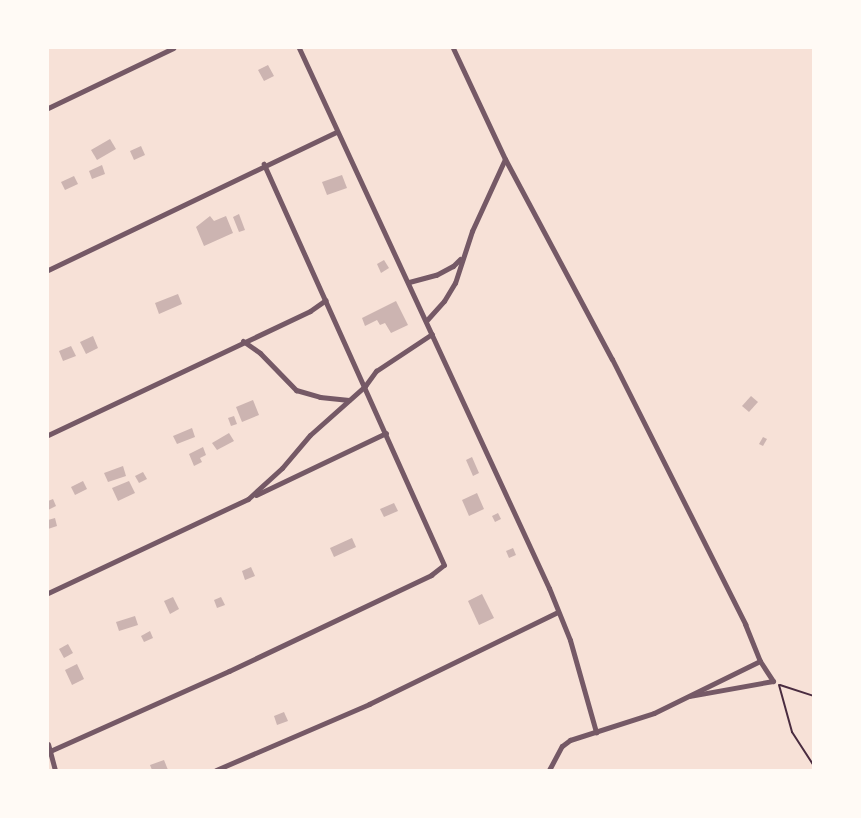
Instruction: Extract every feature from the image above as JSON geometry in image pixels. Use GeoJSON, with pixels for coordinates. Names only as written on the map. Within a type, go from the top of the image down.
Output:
{"type":"FeatureCollection","features":[{"type":"Feature","properties":{"kind":"street"},"geometry":{"type":"LineString","coordinates":[[48,108],[173,48]]}},
{"type":"Feature","properties":{"kind":"street"},"geometry":{"type":"LineString","coordinates":[[300,48],[336,132],[409,282],[558,612],[596,732]]}},
{"type":"Feature","properties":{"kind":"street"},"geometry":{"type":"LineString","coordinates":[[453,48],[505,159],[664,462],[760,661],[773,681],[690,696]]}},
{"type":"Feature","properties":{"kind":"street"},"geometry":{"type":"LineString","coordinates":[[48,270],[264,164],[336,132]]}},
{"type":"Feature","properties":{"kind":"street"},"geometry":{"type":"LineString","coordinates":[[426,321],[444,301],[455,282],[462,257],[505,159]]}},
{"type":"Feature","properties":{"kind":"street"},"geometry":{"type":"LineString","coordinates":[[50,751],[230,671],[443,567],[444,558],[264,164]]}},
{"type":"Feature","properties":{"kind":"street"},"geometry":{"type":"LineString","coordinates":[[409,282],[436,275],[454,266],[462,257]]}},
{"type":"Feature","properties":{"kind":"street"},"geometry":{"type":"LineString","coordinates":[[48,435],[326,300]]}},
{"type":"Feature","properties":{"kind":"street"},"geometry":{"type":"LineString","coordinates":[[248,498],[365,386],[376,371],[432,334]]}},
{"type":"Feature","properties":{"kind":"street"},"geometry":{"type":"LineString","coordinates":[[243,341],[260,353],[296,390],[320,397],[349,400]]}},
{"type":"Feature","properties":{"kind":"street"},"geometry":{"type":"LineString","coordinates":[[48,593],[386,432]]}},
{"type":"Feature","properties":{"kind":"street"},"geometry":{"type":"LineString","coordinates":[[216,770],[369,704],[558,612]]}},
{"type":"Feature","properties":{"kind":"street"},"geometry":{"type":"LineString","coordinates":[[549,770],[562,746],[570,740],[645,716],[760,661]]}},
{"type":"Feature","properties":{"kind":"street"},"geometry":{"type":"LineString","coordinates":[[48,744],[55,770]]}},
{"type":"Feature","properties":{"kind":"path"},"geometry":{"type":"LineString","coordinates":[[773,681],[814,696]]}},
{"type":"Feature","properties":{"kind":"path"},"geometry":{"type":"LineString","coordinates":[[779,684],[792,732],[814,766]]}},
{"type":"Feature","properties":{"kind":"building"},"geometry":{"type":"Polygon","coordinates":[[[268,65],[274,76],[264,81],[258,70],[268,65]]]}},
{"type":"Feature","properties":{"kind":"building"},"geometry":{"type":"Polygon","coordinates":[[[110,139],[116,149],[97,160],[91,150],[110,139]]]}},
{"type":"Feature","properties":{"kind":"building"},"geometry":{"type":"Polygon","coordinates":[[[141,146],[145,155],[134,160],[130,151],[141,146]]]}},
{"type":"Feature","properties":{"kind":"building"},"geometry":{"type":"Polygon","coordinates":[[[102,165],[105,174],[92,179],[89,171],[102,165]]]}},
{"type":"Feature","properties":{"kind":"building"},"geometry":{"type":"Polygon","coordinates":[[[342,175],[347,188],[327,195],[322,182],[342,175]]]}},
{"type":"Feature","properties":{"kind":"building"},"geometry":{"type":"Polygon","coordinates":[[[74,176],[78,184],[65,190],[61,182],[74,176]]]}},
{"type":"Feature","properties":{"kind":"building"},"geometry":{"type":"Polygon","coordinates":[[[239,214],[245,230],[239,232],[233,217],[239,214]]]}},
{"type":"Feature","properties":{"kind":"building"},"geometry":{"type":"Polygon","coordinates":[[[210,216],[214,221],[226,216],[233,233],[204,246],[196,227],[210,216]]]}},
{"type":"Feature","properties":{"kind":"building"},"geometry":{"type":"Polygon","coordinates":[[[384,260],[389,268],[381,273],[377,264],[384,260]]]}},
{"type":"Feature","properties":{"kind":"building"},"geometry":{"type":"Polygon","coordinates":[[[178,294],[182,304],[159,314],[155,303],[178,294]]]}},
{"type":"Feature","properties":{"kind":"building"},"geometry":{"type":"Polygon","coordinates":[[[396,301],[408,325],[391,333],[385,323],[380,325],[377,320],[365,326],[362,318],[396,301]]]}},
{"type":"Feature","properties":{"kind":"building"},"geometry":{"type":"Polygon","coordinates":[[[93,336],[98,348],[86,354],[80,342],[93,336]]]}},
{"type":"Feature","properties":{"kind":"building"},"geometry":{"type":"Polygon","coordinates":[[[71,346],[76,356],[63,361],[59,351],[71,346]]]}},
{"type":"Feature","properties":{"kind":"building"},"geometry":{"type":"Polygon","coordinates":[[[751,396],[758,402],[749,412],[742,406],[751,396]]]}},
{"type":"Feature","properties":{"kind":"building"},"geometry":{"type":"Polygon","coordinates":[[[253,400],[259,415],[242,422],[236,407],[253,400]]]}},
{"type":"Feature","properties":{"kind":"building"},"geometry":{"type":"Polygon","coordinates":[[[234,416],[237,424],[231,426],[228,418],[234,416]]]}},
{"type":"Feature","properties":{"kind":"building"},"geometry":{"type":"Polygon","coordinates":[[[192,428],[195,437],[177,444],[173,436],[192,428]]]}},
{"type":"Feature","properties":{"kind":"building"},"geometry":{"type":"Polygon","coordinates":[[[229,433],[234,441],[217,450],[212,443],[229,433]]]}},
{"type":"Feature","properties":{"kind":"building"},"geometry":{"type":"Polygon","coordinates":[[[763,437],[767,439],[763,446],[759,444],[763,437]]]}},
{"type":"Feature","properties":{"kind":"building"},"geometry":{"type":"Polygon","coordinates":[[[203,447],[206,455],[200,458],[202,462],[194,466],[189,454],[203,447]]]}},
{"type":"Feature","properties":{"kind":"building"},"geometry":{"type":"Polygon","coordinates":[[[472,457],[479,473],[473,476],[466,460],[472,457]]]}},
{"type":"Feature","properties":{"kind":"building"},"geometry":{"type":"Polygon","coordinates":[[[123,466],[126,476],[108,482],[104,473],[123,466]]]}},
{"type":"Feature","properties":{"kind":"building"},"geometry":{"type":"Polygon","coordinates":[[[143,472],[147,479],[139,483],[135,476],[143,472]]]}},
{"type":"Feature","properties":{"kind":"building"},"geometry":{"type":"Polygon","coordinates":[[[83,481],[87,489],[75,495],[71,487],[83,481]]]}},
{"type":"Feature","properties":{"kind":"building"},"geometry":{"type":"Polygon","coordinates":[[[129,481],[135,493],[118,501],[112,488],[129,481]]]}},
{"type":"Feature","properties":{"kind":"building"},"geometry":{"type":"Polygon","coordinates":[[[477,493],[484,509],[469,516],[462,500],[477,493]]]}},
{"type":"Feature","properties":{"kind":"building"},"geometry":{"type":"Polygon","coordinates":[[[53,499],[56,506],[48,510],[48,501],[53,499]]]}},
{"type":"Feature","properties":{"kind":"building"},"geometry":{"type":"Polygon","coordinates":[[[394,503],[398,511],[384,517],[380,509],[394,503]]]}},
{"type":"Feature","properties":{"kind":"building"},"geometry":{"type":"Polygon","coordinates":[[[498,513],[501,519],[495,522],[492,516],[498,513]]]}},
{"type":"Feature","properties":{"kind":"building"},"geometry":{"type":"Polygon","coordinates":[[[55,518],[57,526],[48,529],[48,520],[55,518]]]}},
{"type":"Feature","properties":{"kind":"building"},"geometry":{"type":"Polygon","coordinates":[[[352,538],[356,547],[334,557],[330,548],[352,538]]]}},
{"type":"Feature","properties":{"kind":"building"},"geometry":{"type":"Polygon","coordinates":[[[513,548],[516,555],[509,558],[506,551],[513,548]]]}},
{"type":"Feature","properties":{"kind":"building"},"geometry":{"type":"Polygon","coordinates":[[[251,567],[255,576],[245,580],[242,571],[251,567]]]}},
{"type":"Feature","properties":{"kind":"building"},"geometry":{"type":"Polygon","coordinates":[[[482,594],[494,618],[479,625],[468,601],[482,594]]]}},
{"type":"Feature","properties":{"kind":"building"},"geometry":{"type":"Polygon","coordinates":[[[173,597],[179,609],[170,614],[164,601],[173,597]]]}},
{"type":"Feature","properties":{"kind":"building"},"geometry":{"type":"Polygon","coordinates":[[[221,597],[225,605],[217,608],[214,600],[221,597]]]}},
{"type":"Feature","properties":{"kind":"building"},"geometry":{"type":"Polygon","coordinates":[[[135,616],[138,625],[119,631],[116,622],[135,616]]]}},
{"type":"Feature","properties":{"kind":"building"},"geometry":{"type":"Polygon","coordinates":[[[150,631],[153,638],[144,642],[141,636],[150,631]]]}},
{"type":"Feature","properties":{"kind":"building"},"geometry":{"type":"Polygon","coordinates":[[[68,644],[73,653],[64,658],[59,649],[68,644]]]}},
{"type":"Feature","properties":{"kind":"building"},"geometry":{"type":"Polygon","coordinates":[[[77,664],[84,679],[72,685],[65,670],[77,664]]]}},
{"type":"Feature","properties":{"kind":"building"},"geometry":{"type":"Polygon","coordinates":[[[284,712],[288,721],[277,725],[274,716],[284,712]]]}},
{"type":"Feature","properties":{"kind":"building"},"geometry":{"type":"Polygon","coordinates":[[[164,760],[168,770],[152,770],[150,765],[164,760]]]}}]}
